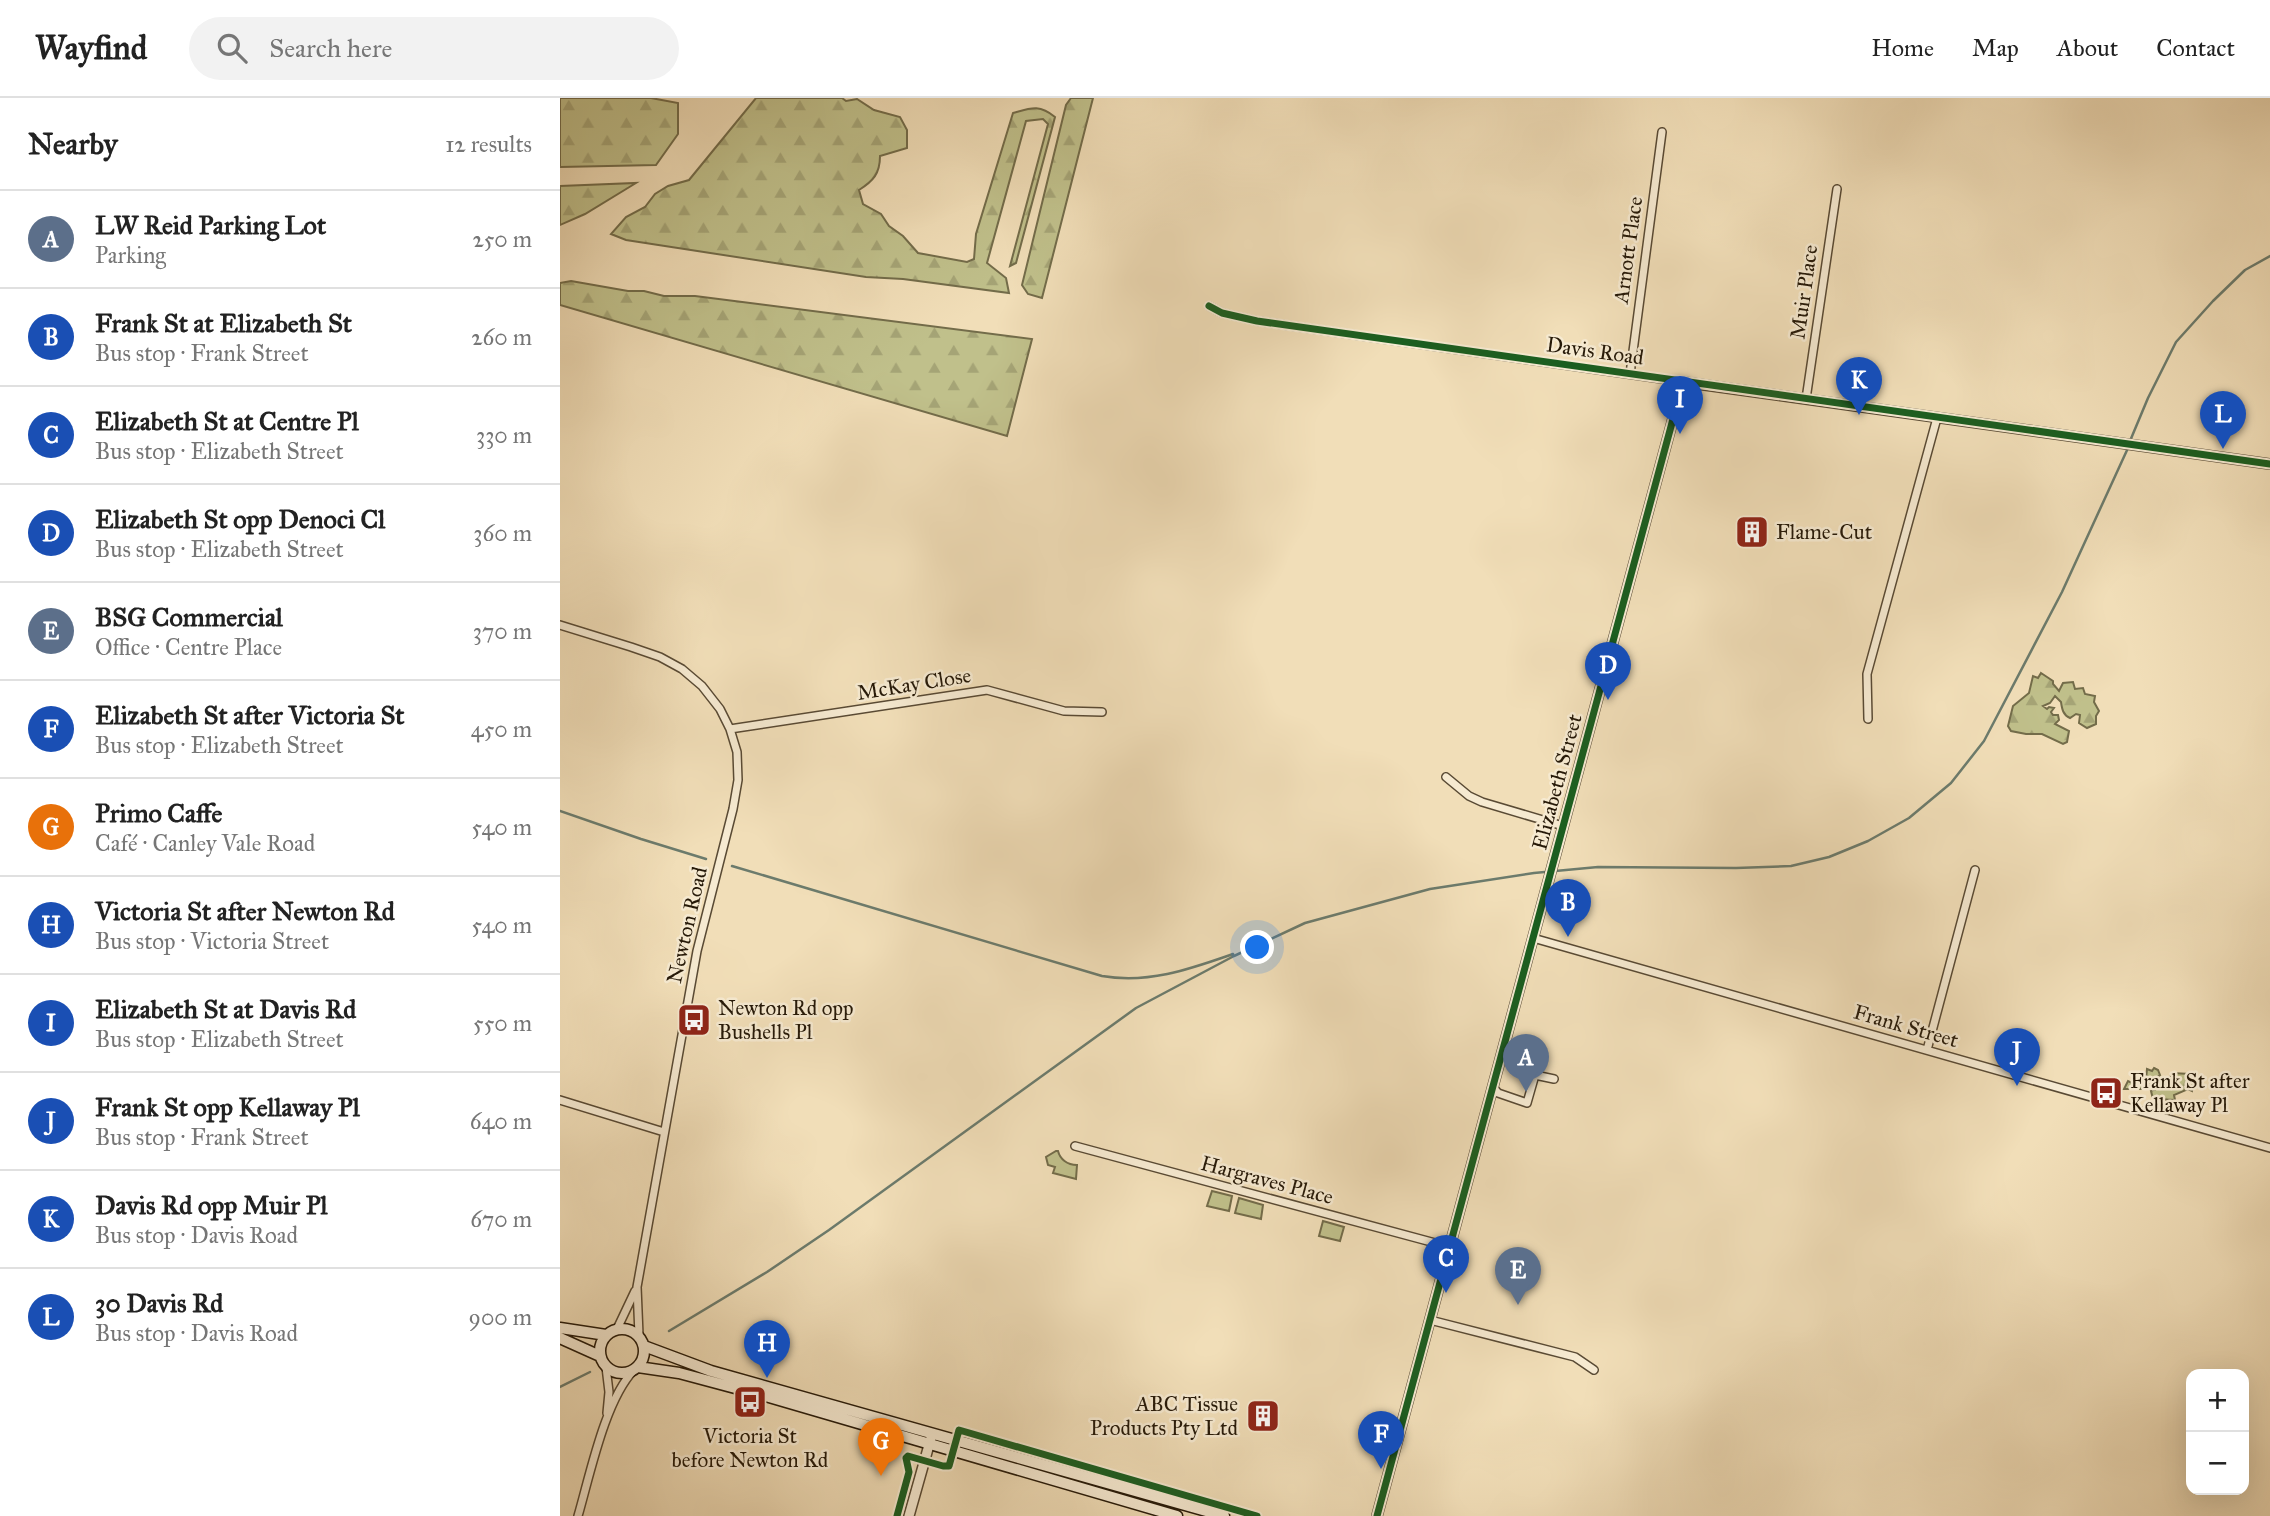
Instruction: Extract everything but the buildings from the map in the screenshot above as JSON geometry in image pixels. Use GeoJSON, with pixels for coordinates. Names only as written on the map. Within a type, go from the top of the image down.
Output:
{"type":"FeatureCollection","features":[{"type":"Feature","properties":{"kind":"main road"},"geometry":{"type":"LineString","coordinates":[[560,1328],[606,1335]]}},
{"type":"Feature","properties":{"kind":"main road"},"geometry":{"type":"LineString","coordinates":[[636,1368],[643,1361],[644,1346],[639,1335],[629,1329],[617,1329],[606,1335],[601,1341],[600,1356],[606,1367],[617,1373],[636,1368],[704,1379],[1224,1516]]}},
{"type":"Feature","properties":{"kind":"main road"},"geometry":{"type":"LineString","coordinates":[[560,1338],[600,1356]]}},
{"type":"Feature","properties":{"kind":"main road"},"geometry":{"type":"LineString","coordinates":[[644,1346],[711,1371],[1177,1516]]}},
{"type":"Feature","properties":{"kind":"street","name":"Arnott Place"},"geometry":{"type":"LineString","coordinates":[[1630,374],[1662,131]]}},
{"type":"Feature","properties":{"kind":"street","name":"Muir Place"},"geometry":{"type":"LineString","coordinates":[[1806,399],[1837,189]]}},
{"type":"Feature","properties":{"kind":"street","name":"Davis Road"},"geometry":{"type":"LineString","coordinates":[[1209,306],[1222,313],[1257,321],[2270,464]]}},
{"type":"Feature","properties":{"kind":"street","name":"Elizabeth Street"},"geometry":{"type":"LineString","coordinates":[[1377,1516],[1684,382]]}},
{"type":"Feature","properties":{"kind":"street"},"geometry":{"type":"LineString","coordinates":[[1868,719],[1867,674],[1937,418]]}},
{"type":"Feature","properties":{"kind":"street","name":"Newton Road"},"geometry":{"type":"LineString","coordinates":[[560,625],[650,654],[682,669],[702,686],[720,709],[737,752],[736,790],[697,951],[637,1287],[639,1335]]}},
{"type":"Feature","properties":{"kind":"street","name":"McKay Close"},"geometry":{"type":"LineString","coordinates":[[730,729],[987,690],[1064,711],[1102,712]]}},
{"type":"Feature","properties":{"kind":"street"},"geometry":{"type":"LineString","coordinates":[[1446,778],[1469,796],[1563,826]]}},
{"type":"Feature","properties":{"kind":"street"},"geometry":{"type":"LineString","coordinates":[[1927,1050],[1975,870]]}},
{"type":"Feature","properties":{"kind":"street","name":"Frank Street"},"geometry":{"type":"LineString","coordinates":[[1533,938],[2270,1148]]}},
{"type":"Feature","properties":{"kind":"street"},"geometry":{"type":"LineString","coordinates":[[1493,1087],[1499,1093],[1527,1103],[1535,1075],[1554,1079]]}},
{"type":"Feature","properties":{"kind":"street"},"geometry":{"type":"LineString","coordinates":[[560,1100],[664,1132]]}},
{"type":"Feature","properties":{"kind":"street","name":"Hargraves Place"},"geometry":{"type":"LineString","coordinates":[[1075,1146],[1450,1247]]}},
{"type":"Feature","properties":{"kind":"street"},"geometry":{"type":"LineString","coordinates":[[617,1329],[637,1287]]}},
{"type":"Feature","properties":{"kind":"street"},"geometry":{"type":"LineString","coordinates":[[1430,1320],[1575,1357],[1594,1370]]}},
{"type":"Feature","properties":{"kind":"street"},"geometry":{"type":"LineString","coordinates":[[578,1516],[607,1417],[610,1392],[606,1367]]}},
{"type":"Feature","properties":{"kind":"street"},"geometry":{"type":"LineString","coordinates":[[607,1417],[622,1386],[636,1368]]}},
{"type":"Feature","properties":{"kind":"street"},"geometry":{"type":"LineString","coordinates":[[909,1516],[931,1438]]}},
{"type":"Feature","properties":{"kind":"green space"},"geometry":{"type":"Polygon","coordinates":[[[560,98],[651,98],[678,103],[678,134],[656,165],[560,167],[560,98]]]}},
{"type":"Feature","properties":{"kind":"green space"},"geometry":{"type":"Polygon","coordinates":[[[756,98],[842,98],[846,101],[857,99],[874,110],[900,117],[907,130],[907,148],[880,156],[875,176],[859,190],[863,204],[881,214],[889,226],[903,236],[918,253],[967,262],[974,259],[976,234],[1013,113],[1035,108],[1055,117],[1016,263],[1010,266],[1048,124],[1043,119],[1026,121],[987,263],[1006,278],[1009,293],[903,279],[866,277],[626,240],[611,234],[626,217],[645,207],[655,194],[668,186],[689,180],[756,98]]]}},
{"type":"Feature","properties":{"kind":"green space"},"geometry":{"type":"Polygon","coordinates":[[[1071,98],[1093,98],[1042,298],[1028,294],[1022,285],[1066,105],[1071,98]]]}},
{"type":"Feature","properties":{"kind":"green space"},"geometry":{"type":"Polygon","coordinates":[[[636,183],[585,214],[560,225],[560,186],[636,183]]]}},
{"type":"Feature","properties":{"kind":"green space"},"geometry":{"type":"Polygon","coordinates":[[[571,281],[664,296],[695,296],[1032,339],[1007,436],[560,305],[560,283],[571,281]]]}},
{"type":"Feature","properties":{"kind":"green space"},"geometry":{"type":"Polygon","coordinates":[[[2041,673],[2053,681],[2059,691],[2063,683],[2073,682],[2075,689],[2083,688],[2085,694],[2095,696],[2094,702],[2099,711],[2096,724],[2087,728],[2079,723],[2080,715],[2068,717],[2055,696],[2050,703],[2043,706],[2047,709],[2054,708],[2051,712],[2058,715],[2059,720],[2055,724],[2069,731],[2067,742],[2063,744],[2042,734],[2011,731],[2008,726],[2013,706],[2029,693],[2033,676],[2038,678],[2041,673]]]}},
{"type":"Feature","properties":{"kind":"green space"},"geometry":{"type":"Polygon","coordinates":[[[2154,1068],[2160,1075],[2154,1079],[2167,1077],[2163,1080],[2165,1086],[2172,1081],[2172,1073],[2190,1074],[2194,1078],[2192,1091],[2188,1089],[2174,1095],[2175,1100],[2153,1099],[2151,1091],[2158,1088],[2154,1085],[2141,1089],[2124,1089],[2128,1081],[2132,1083],[2138,1079],[2146,1080],[2147,1069],[2152,1071],[2154,1068]]]}},
{"type":"Feature","properties":{"kind":"green space"},"geometry":{"type":"Polygon","coordinates":[[[1056,1151],[1064,1161],[1077,1165],[1076,1179],[1053,1173],[1055,1167],[1048,1165],[1046,1157],[1056,1151]]]}},
{"type":"Feature","properties":{"kind":"green space"},"geometry":{"type":"Polygon","coordinates":[[[1212,1191],[1232,1196],[1229,1211],[1207,1206],[1212,1191]]]}},
{"type":"Feature","properties":{"kind":"green space"},"geometry":{"type":"Polygon","coordinates":[[[1239,1198],[1263,1205],[1261,1219],[1235,1213],[1239,1198]]]}},
{"type":"Feature","properties":{"kind":"green space"},"geometry":{"type":"Polygon","coordinates":[[[1323,1221],[1344,1227],[1340,1241],[1319,1236],[1323,1221]]]}},
{"type":"Feature","properties":{"kind":"waterway"},"geometry":{"type":"LineString","coordinates":[[2130,441],[2176,342],[2245,270],[2270,256]]}},
{"type":"Feature","properties":{"kind":"waterway"},"geometry":{"type":"LineString","coordinates":[[669,1331],[767,1272],[829,1230],[1136,1008],[1234,956],[1305,923],[1430,889],[1534,873],[1598,867],[1791,866],[1829,857],[1868,841],[1909,818],[1951,783],[1984,741],[2062,592],[2128,448]]}},
{"type":"Feature","properties":{"kind":"waterway"},"geometry":{"type":"LineString","coordinates":[[560,811],[706,859]]}},
{"type":"Feature","properties":{"kind":"waterway"},"geometry":{"type":"LineString","coordinates":[[732,866],[1102,976],[1153,977],[1185,970],[1233,954]]}},
{"type":"Feature","properties":{"kind":"waterway"},"geometry":{"type":"LineString","coordinates":[[560,1387],[590,1372]]}},
{"type":"Feature","properties":{"kind":"cycle path"},"geometry":{"type":"LineString","coordinates":[[1209,306],[1222,313],[1257,321],[2270,464]]}},
{"type":"Feature","properties":{"kind":"cycle path"},"geometry":{"type":"LineString","coordinates":[[1377,1516],[1683,382]]}},
{"type":"Feature","properties":{"kind":"cycle path"},"geometry":{"type":"LineString","coordinates":[[897,1516],[909,1472],[906,1458],[908,1456],[949,1466],[959,1430],[1257,1516]]}},
{"type":"Feature","properties":{"kind":"place","name":"Davis Rd opp Muir Pl"},"geometry":{"type":"Point","coordinates":[1859,415]}},
{"type":"Feature","properties":{"kind":"place","name":"Elizabeth St at Davis Rd"},"geometry":{"type":"Point","coordinates":[1680,434]}},
{"type":"Feature","properties":{"kind":"place","name":"30 Davis Rd"},"geometry":{"type":"Point","coordinates":[2223,449]}},
{"type":"Feature","properties":{"kind":"place","name":"Flame-Cut"},"geometry":{"type":"Point","coordinates":[1752,532]}},
{"type":"Feature","properties":{"kind":"place","name":"Elizabeth St opp Denoci Cl"},"geometry":{"type":"Point","coordinates":[1608,700]}},
{"type":"Feature","properties":{"kind":"place","name":"Frank St at Elizabeth St"},"geometry":{"type":"Point","coordinates":[1568,937]}},
{"type":"Feature","properties":{"kind":"place","name":"Newton Rd opp Bushells Pl"},"geometry":{"type":"Point","coordinates":[694,1020]}},
{"type":"Feature","properties":{"kind":"place","name":"Frank St opp Kellaway Pl"},"geometry":{"type":"Point","coordinates":[2017,1086]}},
{"type":"Feature","properties":{"kind":"place","name":"LW Reid Parking Lot"},"geometry":{"type":"Point","coordinates":[1526,1092]}},
{"type":"Feature","properties":{"kind":"place","name":"Frank St after Kellaway Pl"},"geometry":{"type":"Point","coordinates":[2106,1093]}},
{"type":"Feature","properties":{"kind":"place","name":"Elizabeth St at Centre Pl"},"geometry":{"type":"Point","coordinates":[1446,1293]}},
{"type":"Feature","properties":{"kind":"place","name":"BSG Commercial"},"geometry":{"type":"Point","coordinates":[1518,1305]}},
{"type":"Feature","properties":{"kind":"place","name":"Victoria St after Newton Rd"},"geometry":{"type":"Point","coordinates":[767,1378]}},
{"type":"Feature","properties":{"kind":"place","name":"Victoria St before Newton Rd"},"geometry":{"type":"Point","coordinates":[750,1402]}},
{"type":"Feature","properties":{"kind":"place","name":"ABC Tissue Products Pty Ltd"},"geometry":{"type":"Point","coordinates":[1263,1416]}},
{"type":"Feature","properties":{"kind":"place","name":"Elizabeth St after Victoria St"},"geometry":{"type":"Point","coordinates":[1381,1469]}},
{"type":"Feature","properties":{"kind":"place","name":"Primo Caffe"},"geometry":{"type":"Point","coordinates":[881,1476]}}]}
